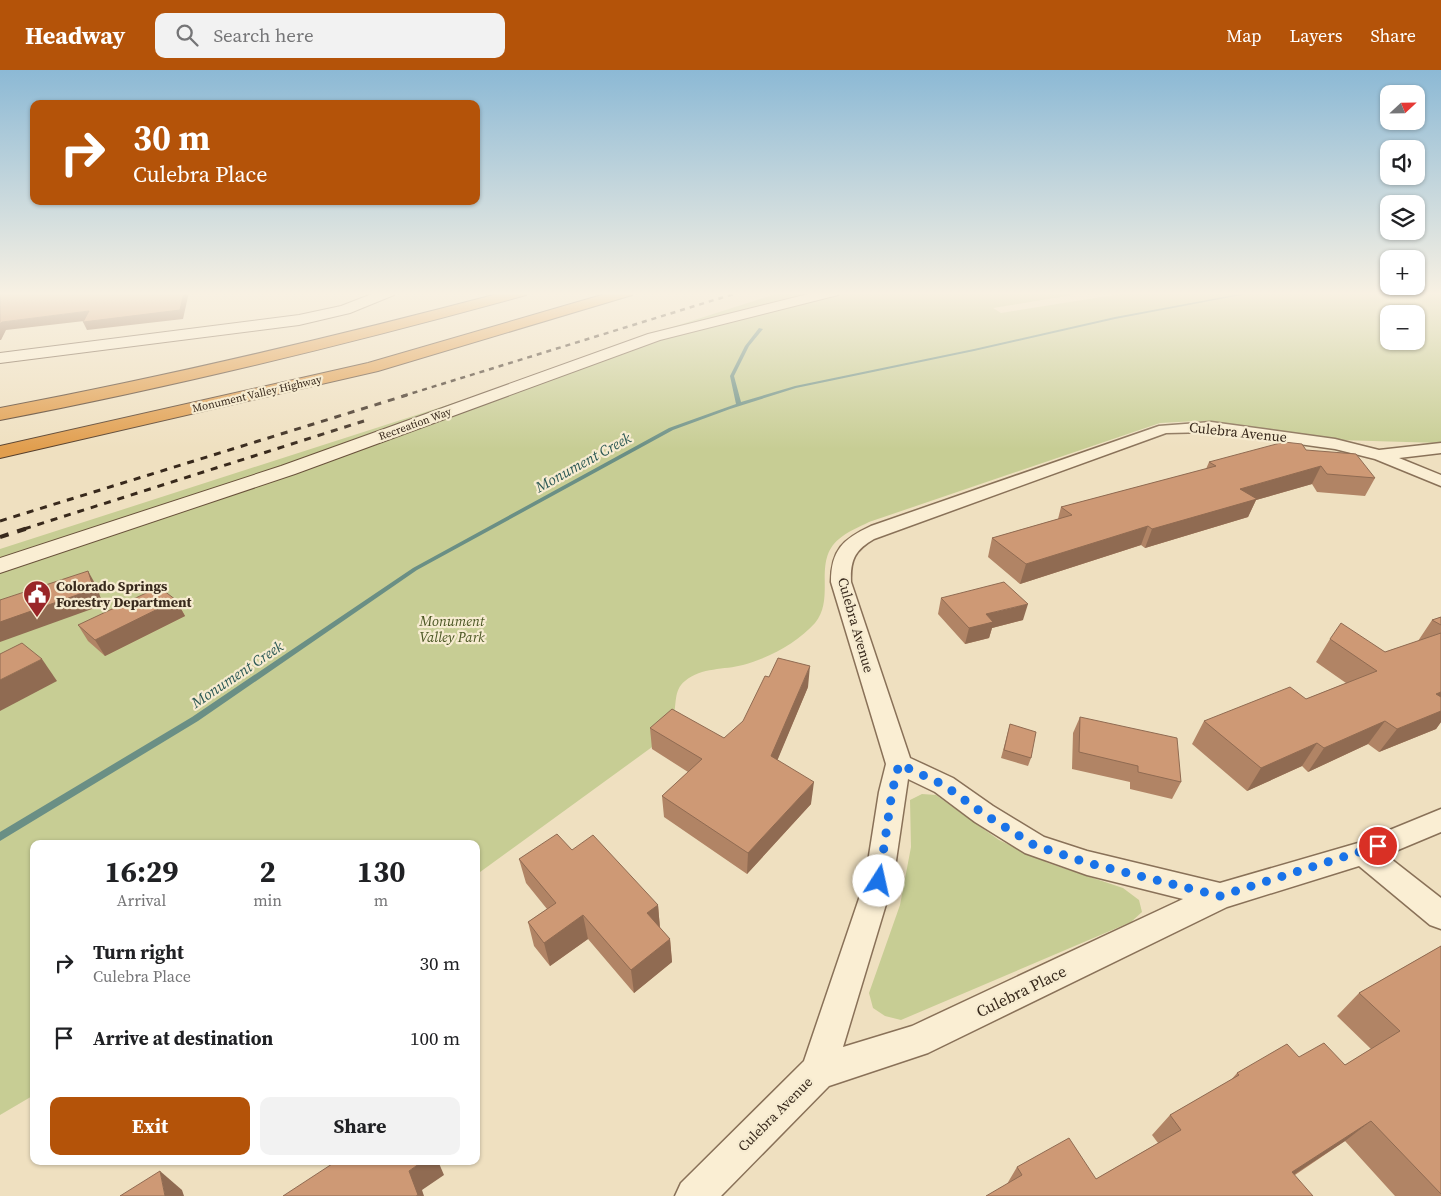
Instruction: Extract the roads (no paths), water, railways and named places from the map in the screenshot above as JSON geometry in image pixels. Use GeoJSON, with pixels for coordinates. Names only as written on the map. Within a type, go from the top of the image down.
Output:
{"type":"FeatureCollection","features":[{"type":"Feature","properties":{"kind":"highway"},"geometry":{"type":"LineString","coordinates":[[0,402],[302,345]]}},
{"type":"Feature","properties":{"kind":"highway"},"geometry":{"type":"LineString","coordinates":[[0,414],[156,384],[320,345]]}},
{"type":"Feature","properties":{"kind":"highway","name":"Monument Valley Highway"},"geometry":{"type":"LineString","coordinates":[[0,452],[281,389],[446,345]]}},
{"type":"Feature","properties":{"kind":"highway"},"geometry":{"type":"LineString","coordinates":[[0,463],[162,424],[281,389]]}},
{"type":"Feature","properties":{"kind":"street"},"geometry":{"type":"LineString","coordinates":[[0,358],[110,345]]}},
{"type":"Feature","properties":{"kind":"street","name":"Recreation Way"},"geometry":{"type":"LineString","coordinates":[[0,566],[288,470],[633,345]]}},
{"type":"Feature","properties":{"kind":"street","name":"Culebra Avenue"},"geometry":{"type":"LineString","coordinates":[[694,1196],[818,1072],[879,881],[892,792],[899,764],[841,582],[840,567],[843,554],[863,536],[1164,429],[1211,427],[1310,440],[1379,455],[1441,448]]}},
{"type":"Feature","properties":{"kind":"street"},"geometry":{"type":"LineString","coordinates":[[1379,455],[1441,481]]}},
{"type":"Feature","properties":{"kind":"street"},"geometry":{"type":"LineString","coordinates":[[899,764],[944,785],[984,814],[1034,845],[1088,863],[1220,896]]}},
{"type":"Feature","properties":{"kind":"street","name":"Culebra Place"},"geometry":{"type":"LineString","coordinates":[[818,1072],[916,1041],[1220,896],[1363,853],[1441,820]]}},
{"type":"Feature","properties":{"kind":"street"},"geometry":{"type":"LineString","coordinates":[[1363,853],[1441,916]]}},
{"type":"Feature","properties":{"kind":"waterway"},"geometry":{"type":"LineString","coordinates":[[739,405],[732,376],[748,345]]}},
{"type":"Feature","properties":{"kind":"waterway","name":"Monument Creek"},"geometry":{"type":"LineString","coordinates":[[739,405],[795,387],[998,345]]}},
{"type":"Feature","properties":{"kind":"waterway","name":"Monument Creek"},"geometry":{"type":"LineString","coordinates":[[0,837],[195,719],[415,569],[671,429],[739,405]]}},
{"type":"Feature","properties":{"kind":"railway"},"geometry":{"type":"LineString","coordinates":[[403,396],[570,345]]}},
{"type":"Feature","properties":{"kind":"railway"},"geometry":{"type":"LineString","coordinates":[[0,521],[407,395]]}},
{"type":"Feature","properties":{"kind":"railway"},"geometry":{"type":"LineString","coordinates":[[24,529],[364,421]]}},
{"type":"Feature","properties":{"kind":"railway"},"geometry":{"type":"LineString","coordinates":[[0,537],[28,528]]}},
{"type":"Feature","properties":{"kind":"place","name":"Colorado Springs Forestry Department"},"geometry":{"type":"Point","coordinates":[37,618]}},
{"type":"Feature","properties":{"kind":"park label","name":"Monument Valley Park"},"geometry":{"type":"Point","coordinates":[452,630]}}]}
